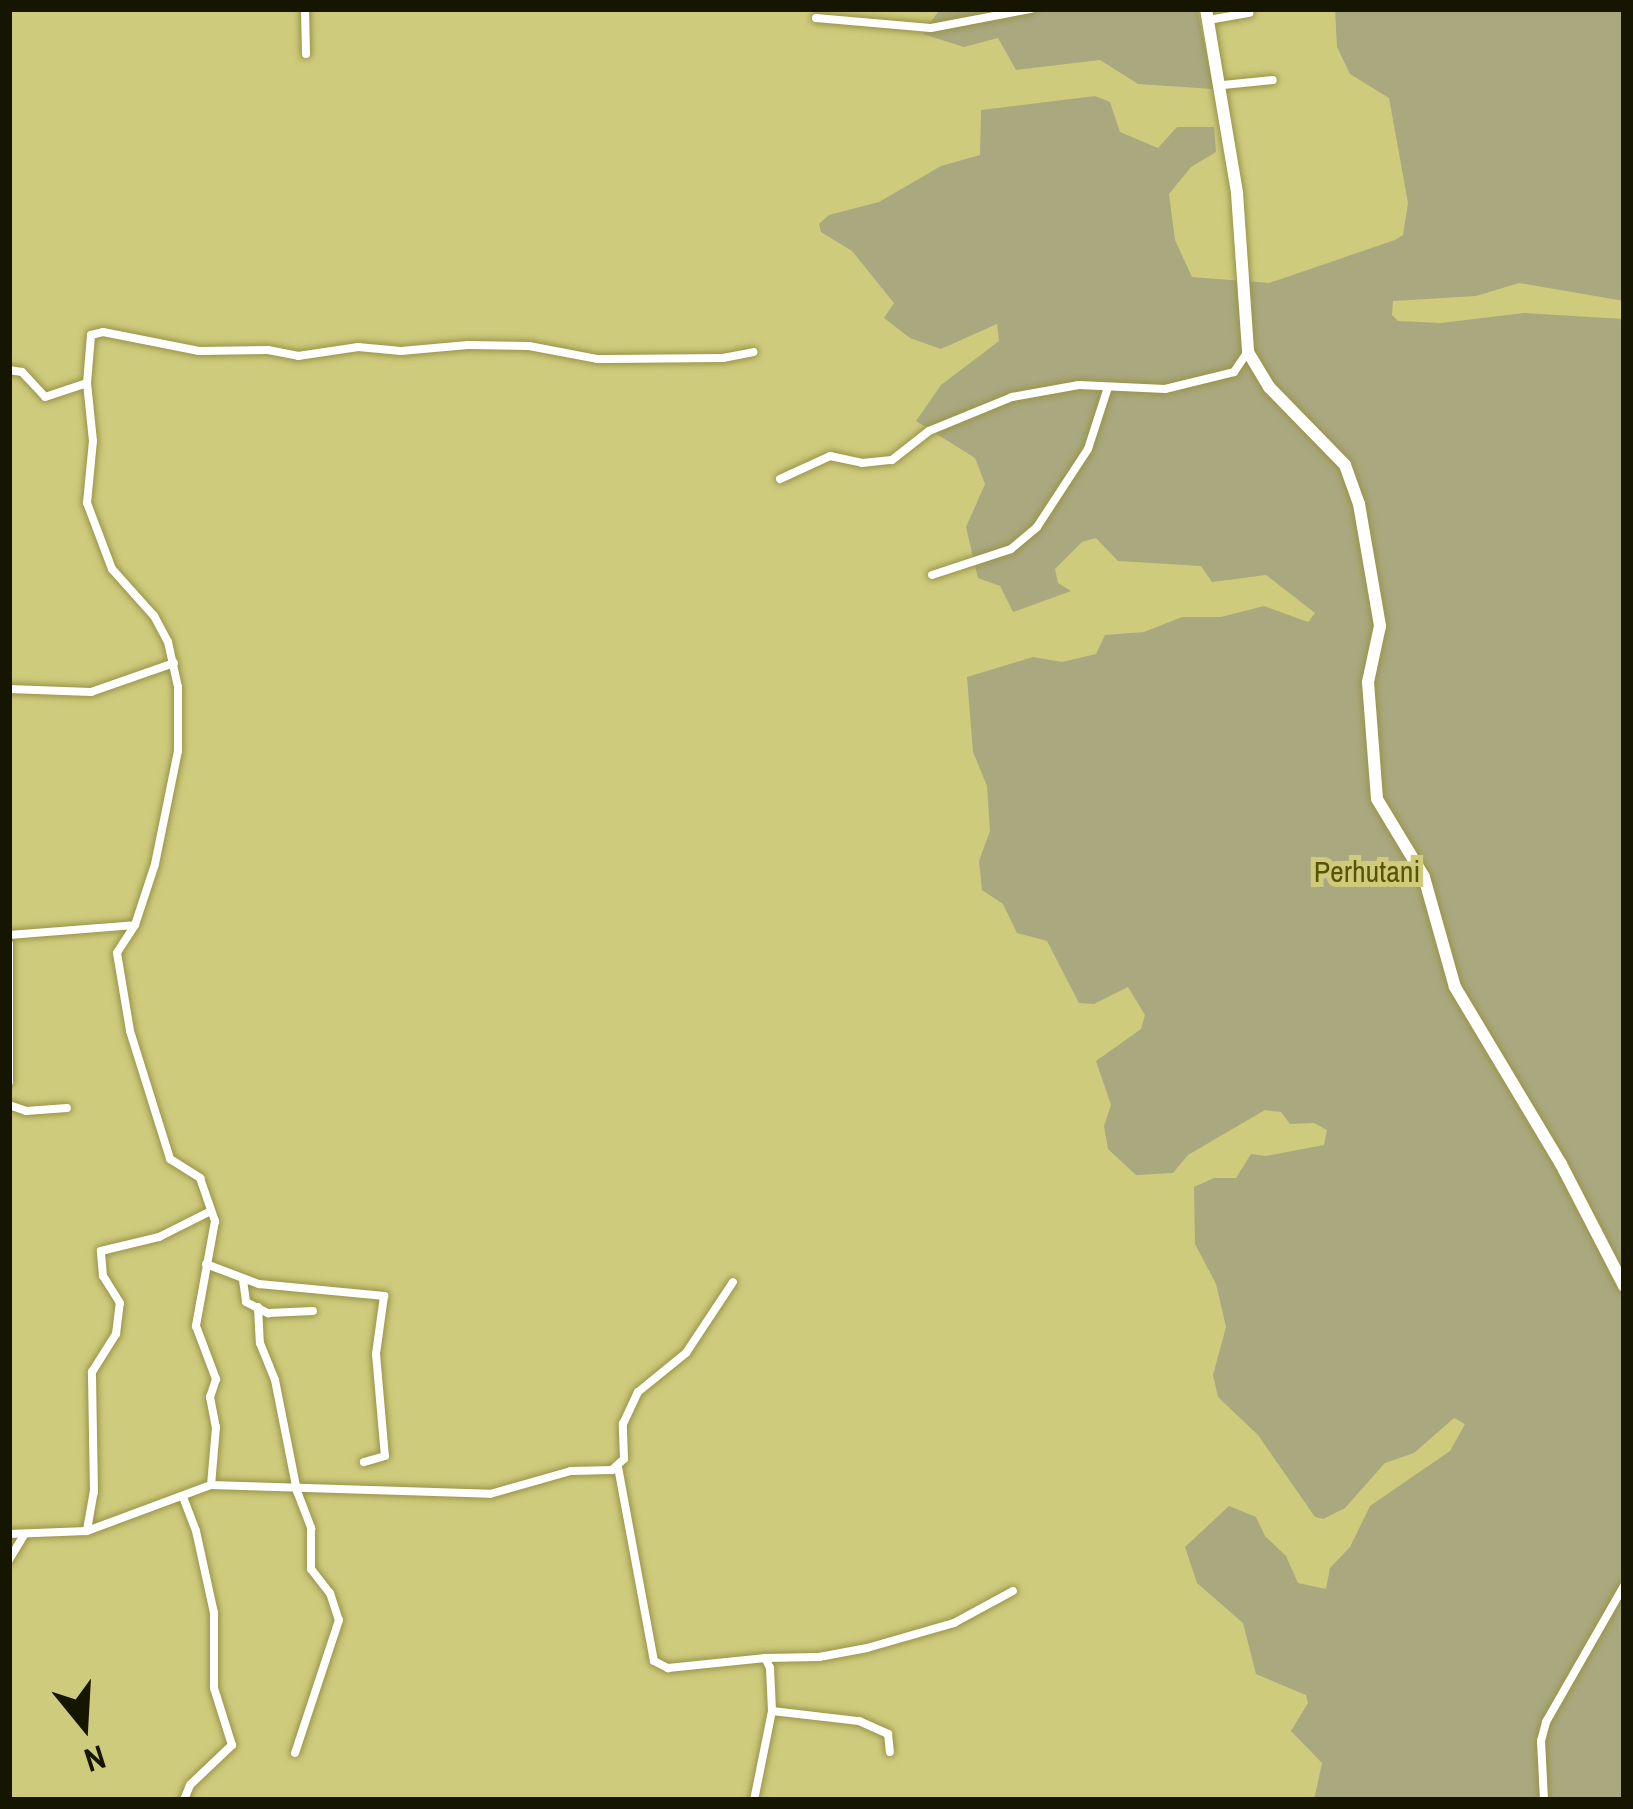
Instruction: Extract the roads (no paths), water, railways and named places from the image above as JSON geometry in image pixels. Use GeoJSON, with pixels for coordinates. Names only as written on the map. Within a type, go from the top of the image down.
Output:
{"type":"FeatureCollection","features":[{"type":"Feature","properties":{"kind":"street"},"geometry":{"type":"LineString","coordinates":[[305,9],[306,54]]}},
{"type":"Feature","properties":{"kind":"street"},"geometry":{"type":"LineString","coordinates":[[816,18],[931,28],[1031,9]]}},
{"type":"Feature","properties":{"kind":"street"},"geometry":{"type":"LineString","coordinates":[[1250,13],[1207,14],[1223,85],[1248,352],[1269,387],[1331,448],[1351,477],[1380,626],[1368,682],[1377,799],[1424,877],[1455,986],[1561,1164],[1624,1286]]}},
{"type":"Feature","properties":{"kind":"street"},"geometry":{"type":"LineString","coordinates":[[1223,85],[1273,80]]}},
{"type":"Feature","properties":{"kind":"street"},"geometry":{"type":"LineString","coordinates":[[212,1485],[216,1427],[210,1396],[216,1378],[196,1326],[216,1226],[200,1178],[170,1160],[130,1031],[117,953],[135,925],[154,864],[178,751],[174,663],[154,616],[112,569],[89,512],[88,339],[103,332],[199,351],[268,350],[298,356],[358,347],[401,351],[490,345],[597,359],[723,358],[753,352]]}},
{"type":"Feature","properties":{"kind":"street"},"geometry":{"type":"LineString","coordinates":[[779,478],[830,456],[862,463],[892,460],[929,431],[1012,397],[1078,385],[1156,391],[1216,378],[1238,368],[1248,352]]}},
{"type":"Feature","properties":{"kind":"street"},"geometry":{"type":"LineString","coordinates":[[9,370],[22,372],[45,397],[87,383]]}},
{"type":"Feature","properties":{"kind":"street"},"geometry":{"type":"LineString","coordinates":[[932,575],[1011,549],[1036,527],[1088,448],[1108,387]]}},
{"type":"Feature","properties":{"kind":"street"},"geometry":{"type":"LineString","coordinates":[[9,689],[91,692],[174,663]]}},
{"type":"Feature","properties":{"kind":"street"},"geometry":{"type":"LineString","coordinates":[[9,1082],[9,939],[135,925]]}},
{"type":"Feature","properties":{"kind":"street"},"geometry":{"type":"LineString","coordinates":[[9,1105],[26,1111],[67,1108]]}},
{"type":"Feature","properties":{"kind":"street"},"geometry":{"type":"LineString","coordinates":[[87,1531],[94,1492],[93,1368],[116,1334],[120,1304],[101,1271],[101,1251],[159,1237],[211,1211]]}},
{"type":"Feature","properties":{"kind":"street"},"geometry":{"type":"LineString","coordinates":[[206,1264],[243,1279],[384,1296],[376,1354],[385,1456],[364,1462]]}},
{"type":"Feature","properties":{"kind":"street"},"geometry":{"type":"LineString","coordinates":[[243,1279],[244,1299],[274,1314],[314,1311]]}},
{"type":"Feature","properties":{"kind":"street"},"geometry":{"type":"LineString","coordinates":[[733,1282],[686,1354],[638,1392],[624,1419],[624,1459],[618,1467],[654,1661],[668,1668],[834,1656],[954,1622],[1012,1591]]}},
{"type":"Feature","properties":{"kind":"street"},"geometry":{"type":"LineString","coordinates":[[258,1306],[260,1343],[275,1380],[297,1491],[313,1536],[311,1569],[330,1593],[339,1620],[295,1753]]}},
{"type":"Feature","properties":{"kind":"street"},"geometry":{"type":"LineString","coordinates":[[9,1534],[87,1531],[212,1485],[490,1494],[571,1471],[618,1467]]}},
{"type":"Feature","properties":{"kind":"street"},"geometry":{"type":"LineString","coordinates":[[183,1497],[196,1531],[214,1613],[214,1688],[232,1745],[190,1785],[184,1800]]}},
{"type":"Feature","properties":{"kind":"street"},"geometry":{"type":"LineString","coordinates":[[9,1560],[24,1534]]}},
{"type":"Feature","properties":{"kind":"street"},"geometry":{"type":"LineString","coordinates":[[1544,1800],[1541,1742],[1546,1722],[1624,1586]]}},
{"type":"Feature","properties":{"kind":"street"},"geometry":{"type":"LineString","coordinates":[[754,1800],[772,1711],[773,1679],[765,1658]]}},
{"type":"Feature","properties":{"kind":"street"},"geometry":{"type":"LineString","coordinates":[[772,1711],[859,1721],[888,1734],[890,1752]]}},
{"type":"Feature","properties":{"kind":"park label","name":"Perhutani"},"geometry":{"type":"Point","coordinates":[1367,871]}}]}
